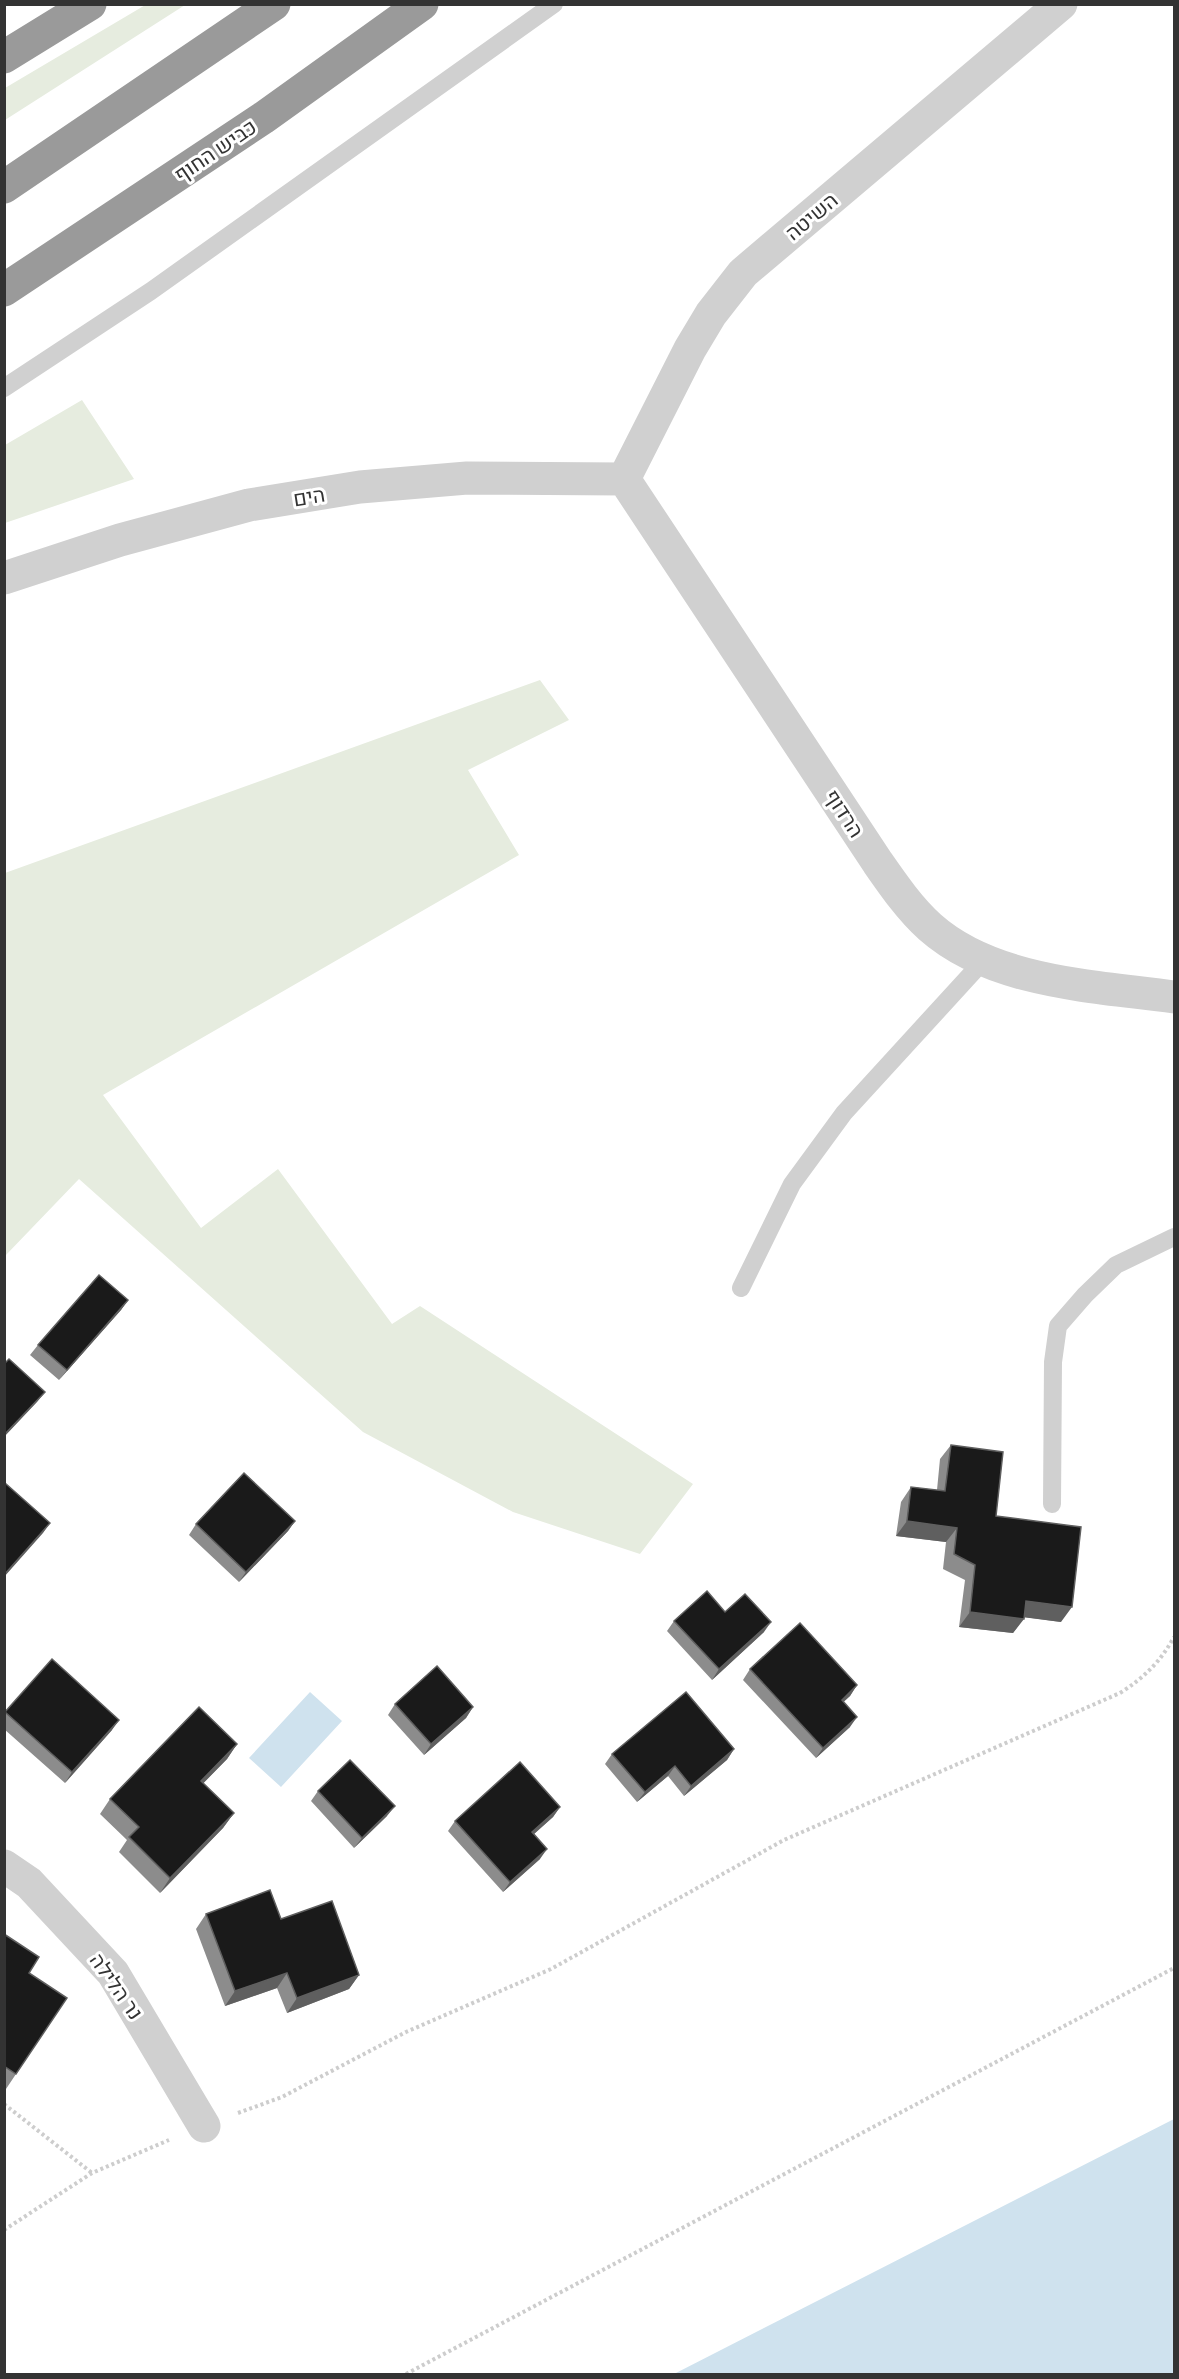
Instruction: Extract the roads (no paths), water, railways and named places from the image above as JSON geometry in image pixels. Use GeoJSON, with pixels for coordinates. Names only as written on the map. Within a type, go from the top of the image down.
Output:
{"type":"FeatureCollection","features":[{"type":"Feature","properties":{"kind":"highway"},"geometry":{"type":"LineString","coordinates":[[4,57],[90,4]]}},
{"type":"Feature","properties":{"kind":"highway"},"geometry":{"type":"LineString","coordinates":[[4,187],[274,4]]}},
{"type":"Feature","properties":{"kind":"highway","name":"כביש החוף"},"geometry":{"type":"LineString","coordinates":[[4,290],[253,124],[422,4]]}},
{"type":"Feature","properties":{"kind":"street","name":"השיטה"},"geometry":{"type":"LineString","coordinates":[[624,479],[690,350],[711,315],[743,273],[1061,4]]}},
{"type":"Feature","properties":{"kind":"street","name":"הים"},"geometry":{"type":"LineString","coordinates":[[4,578],[120,540],[249,505],[360,487],[467,477],[624,479]]}},
{"type":"Feature","properties":{"kind":"street","name":"הרדוף"},"geometry":{"type":"LineString","coordinates":[[624,479],[900,894],[931,928],[968,954],[1013,970],[1065,982],[1174,997]]}},
{"type":"Feature","properties":{"kind":"street","name":"נר הלילה"},"geometry":{"type":"LineString","coordinates":[[4,1866],[36,1891],[113,1973],[204,2126]]}},
{"type":"Feature","properties":{"kind":"lane"},"geometry":{"type":"LineString","coordinates":[[4,388],[151,291],[554,4]]}},
{"type":"Feature","properties":{"kind":"lane"},"geometry":{"type":"LineString","coordinates":[[741,1288],[792,1184],[844,1113],[984,960]]}},
{"type":"Feature","properties":{"kind":"lane"},"geometry":{"type":"LineString","coordinates":[[1052,1504],[1053,1362],[1058,1326],[1116,1265],[1174,1237]]}},
{"type":"Feature","properties":{"kind":"water"},"geometry":{"type":"Polygon","coordinates":[[[310,1692],[342,1721],[281,1787],[249,1758],[310,1692]]]}},
{"type":"Feature","properties":{"kind":"water"},"geometry":{"type":"Polygon","coordinates":[[[1174,2119],[1174,2374],[674,2374],[1174,2119]]]}}]}
